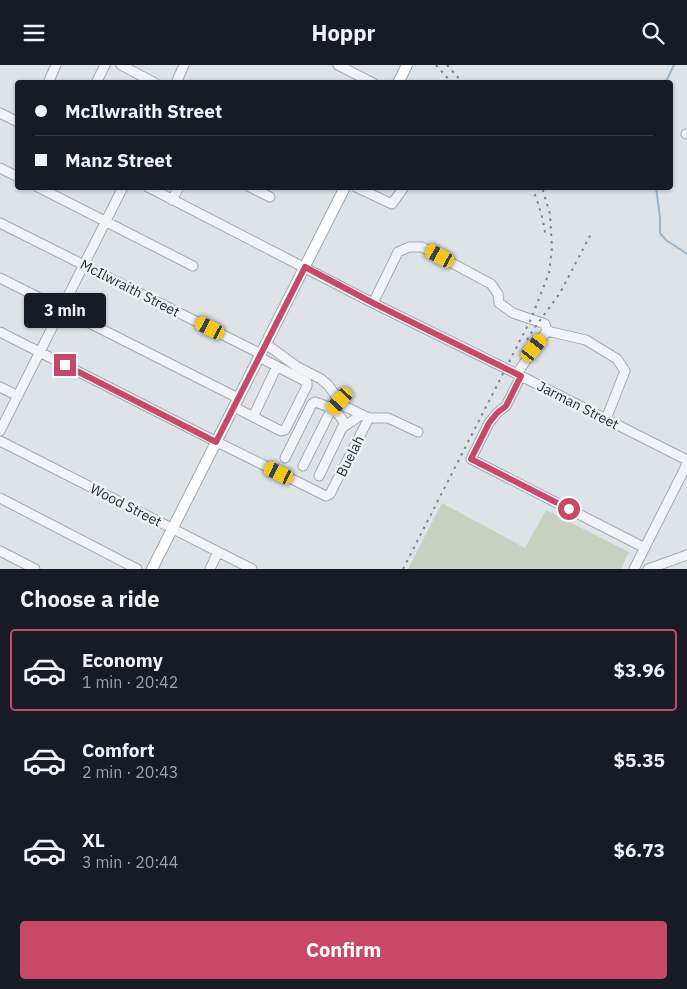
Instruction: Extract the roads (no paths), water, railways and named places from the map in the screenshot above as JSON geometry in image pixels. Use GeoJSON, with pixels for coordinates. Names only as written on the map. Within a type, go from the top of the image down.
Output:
{"type":"FeatureCollection","features":[{"type":"Feature","properties":{"kind":"main road"},"geometry":{"type":"LineString","coordinates":[[402,80],[407,65]]}},
{"type":"Feature","properties":{"kind":"main road"},"geometry":{"type":"LineString","coordinates":[[152,569],[344,190]]}},
{"type":"Feature","properties":{"kind":"street"},"geometry":{"type":"LineString","coordinates":[[49,80],[56,65]]}},
{"type":"Feature","properties":{"kind":"street"},"geometry":{"type":"LineString","coordinates":[[98,80],[105,65]]}},
{"type":"Feature","properties":{"kind":"street"},"geometry":{"type":"LineString","coordinates":[[121,65],[150,80]]}},
{"type":"Feature","properties":{"kind":"street"},"geometry":{"type":"LineString","coordinates":[[177,80],[184,65]]}},
{"type":"Feature","properties":{"kind":"street"},"geometry":{"type":"LineString","coordinates":[[338,65],[367,80]]}},
{"type":"Feature","properties":{"kind":"street"},"geometry":{"type":"LineString","coordinates":[[0,113],[15,120]]}},
{"type":"Feature","properties":{"kind":"street"},"geometry":{"type":"LineString","coordinates":[[0,168],[15,176]]}},
{"type":"Feature","properties":{"kind":"street"},"geometry":{"type":"LineString","coordinates":[[44,190],[193,266]]}},
{"type":"Feature","properties":{"kind":"street"},"geometry":{"type":"LineString","coordinates":[[0,431],[121,190]]}},
{"type":"Feature","properties":{"kind":"street","name":"Jarman Street"},"geometry":{"type":"LineString","coordinates":[[154,190],[373,303],[606,419],[687,462]]}},
{"type":"Feature","properties":{"kind":"street"},"geometry":{"type":"LineString","coordinates":[[172,200],[177,190]]}},
{"type":"Feature","properties":{"kind":"street"},"geometry":{"type":"LineString","coordinates":[[256,190],[270,197]]}},
{"type":"Feature","properties":{"kind":"street"},"geometry":{"type":"LineString","coordinates":[[362,190],[392,204],[402,190]]}},
{"type":"Feature","properties":{"kind":"street","name":"McIlwraith Street"},"geometry":{"type":"LineString","coordinates":[[0,223],[307,382],[307,386],[285,430],[282,431],[253,417]]}},
{"type":"Feature","properties":{"kind":"street"},"geometry":{"type":"LineString","coordinates":[[373,303],[398,252],[409,247],[422,247],[491,284],[498,294],[499,303],[513,313],[545,324],[547,331]]}},
{"type":"Feature","properties":{"kind":"street"},"geometry":{"type":"LineString","coordinates":[[0,278],[62,309],[236,403],[253,417],[278,366]]}},
{"type":"Feature","properties":{"kind":"street"},"geometry":{"type":"LineString","coordinates":[[547,331],[534,348],[519,375],[506,406],[489,423],[471,459],[645,548]]}},
{"type":"Feature","properties":{"kind":"street"},"geometry":{"type":"LineString","coordinates":[[547,331],[586,340],[618,359],[625,371],[606,419]]}},
{"type":"Feature","properties":{"kind":"street"},"geometry":{"type":"LineString","coordinates":[[0,332],[216,442]]}},
{"type":"Feature","properties":{"kind":"street"},"geometry":{"type":"LineString","coordinates":[[266,344],[296,366],[321,379],[346,407],[365,417]]}},
{"type":"Feature","properties":{"kind":"street"},"geometry":{"type":"LineString","coordinates":[[0,387],[18,396]]}},
{"type":"Feature","properties":{"kind":"street"},"geometry":{"type":"LineString","coordinates":[[303,466],[332,410],[340,401]]}},
{"type":"Feature","properties":{"kind":"street"},"geometry":{"type":"LineString","coordinates":[[286,458],[312,404],[315,402],[339,414],[345,425]]}},
{"type":"Feature","properties":{"kind":"street"},"geometry":{"type":"LineString","coordinates":[[318,476],[345,425],[365,417],[388,418],[418,432]]}},
{"type":"Feature","properties":{"kind":"street","name":"Buelah"},"geometry":{"type":"LineString","coordinates":[[216,442],[326,496],[330,494],[365,417]]}},
{"type":"Feature","properties":{"kind":"street","name":"Wood Street"},"geometry":{"type":"LineString","coordinates":[[0,441],[252,569]]}},
{"type":"Feature","properties":{"kind":"street"},"geometry":{"type":"LineString","coordinates":[[634,569],[687,462]]}},
{"type":"Feature","properties":{"kind":"street"},"geometry":{"type":"LineString","coordinates":[[0,498],[137,569]]}},
{"type":"Feature","properties":{"kind":"street"},"geometry":{"type":"LineString","coordinates":[[0,551],[35,569]]}},
{"type":"Feature","properties":{"kind":"street"},"geometry":{"type":"LineString","coordinates":[[210,569],[218,552]]}},
{"type":"Feature","properties":{"kind":"street"},"geometry":{"type":"LineString","coordinates":[[648,569],[687,555]]}},
{"type":"Feature","properties":{"kind":"waterway"},"geometry":{"type":"LineString","coordinates":[[666,80],[674,65]]}},
{"type":"Feature","properties":{"kind":"waterway"},"geometry":{"type":"LineString","coordinates":[[656,190],[660,233],[666,240],[687,254]]}},
{"type":"Feature","properties":{"kind":"railway"},"geometry":{"type":"LineString","coordinates":[[436,65],[449,80]]}},
{"type":"Feature","properties":{"kind":"railway"},"geometry":{"type":"LineString","coordinates":[[447,65],[460,80]]}},
{"type":"Feature","properties":{"kind":"railway"},"geometry":{"type":"LineString","coordinates":[[533,190],[545,233]]}},
{"type":"Feature","properties":{"kind":"railway"},"geometry":{"type":"LineString","coordinates":[[403,569],[531,319],[549,273],[552,248],[550,214],[543,190]]}},
{"type":"Feature","properties":{"kind":"railway"},"geometry":{"type":"LineString","coordinates":[[527,340],[560,293],[592,232]]}}]}
